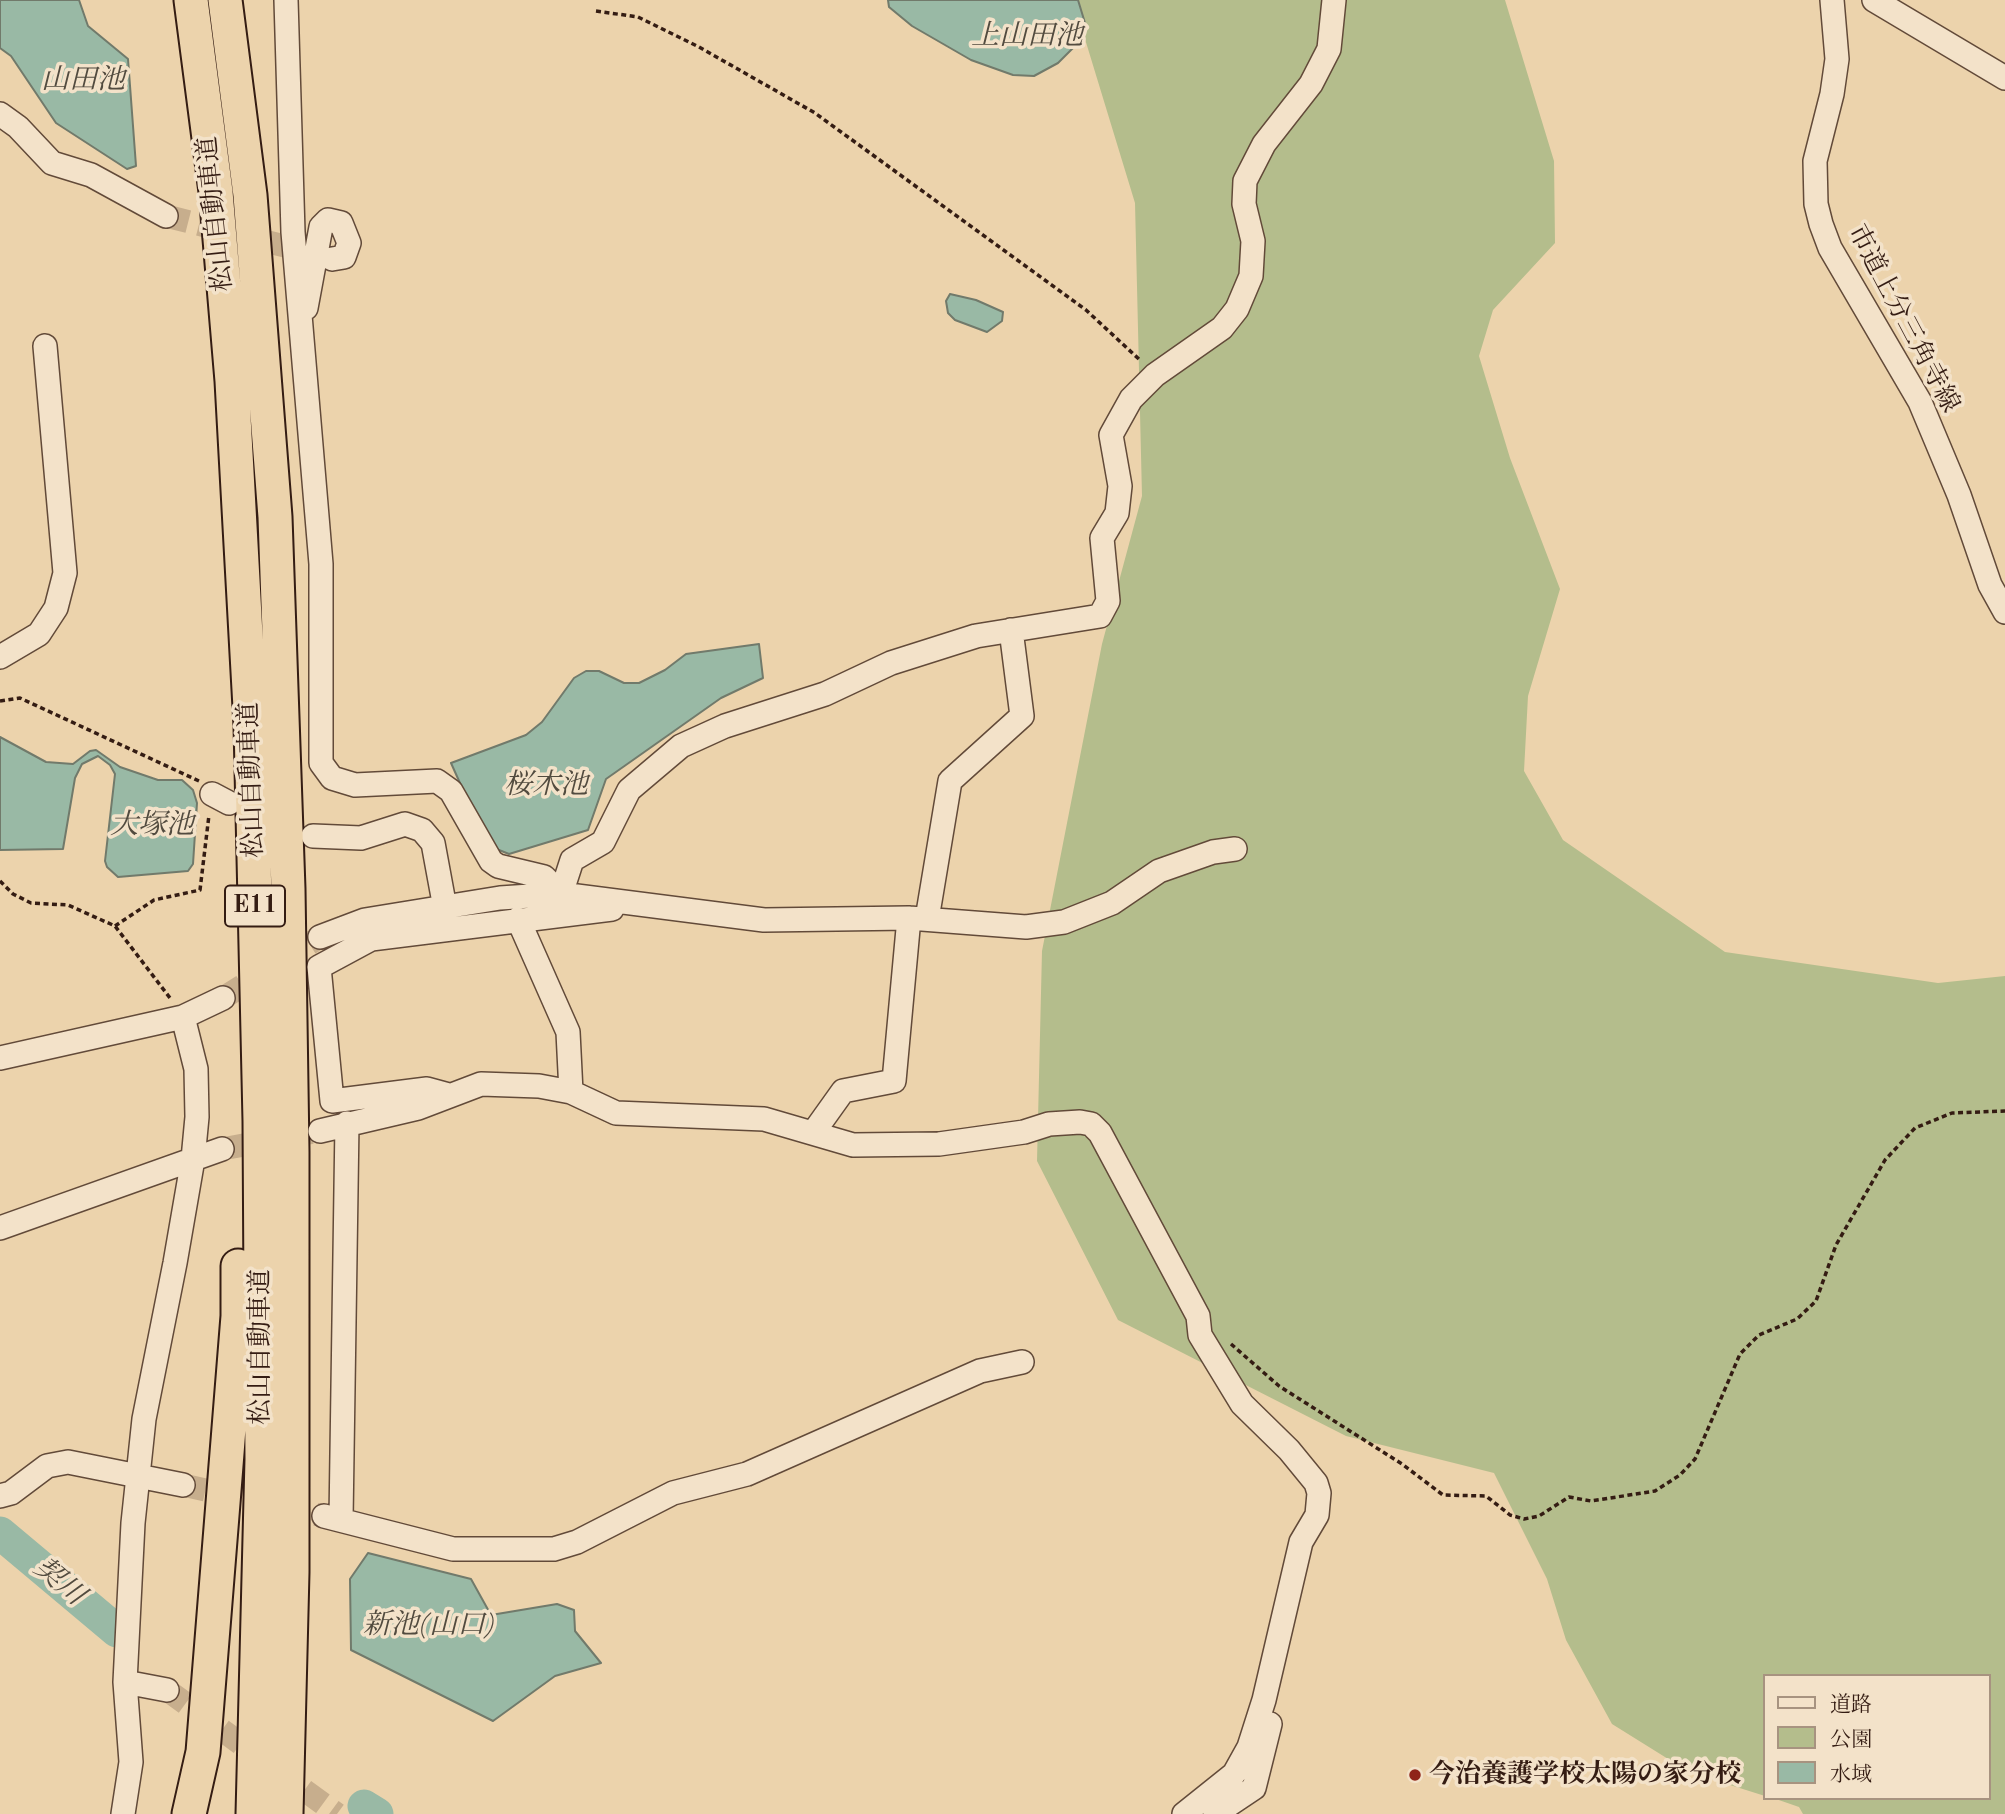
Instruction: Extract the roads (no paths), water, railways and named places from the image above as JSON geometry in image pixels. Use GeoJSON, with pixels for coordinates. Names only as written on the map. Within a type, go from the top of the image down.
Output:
{"type":"FeatureCollection","features":[{"type":"Feature","properties":{"kind":"highway","name":"松山自動車道"},"geometry":{"type":"LineString","coordinates":[[191,0],[216,192],[229,354],[251,726],[260,1121],[262,1460],[253,1814]]}},
{"type":"Feature","properties":{"kind":"highway","name":"松山自動車道"},"geometry":{"type":"LineString","coordinates":[[225,0],[250,195],[275,517],[288,916],[292,1572],[286,1814]]}},
{"type":"Feature","properties":{"kind":"highway"},"geometry":{"type":"LineString","coordinates":[[189,1814],[203,1752],[238,1316],[242,890],[251,726]]}},
{"type":"Feature","properties":{"kind":"highway"},"geometry":{"type":"LineString","coordinates":[[292,1572],[298,1814]]}},
{"type":"Feature","properties":{"kind":"street"},"geometry":{"type":"LineString","coordinates":[[286,0],[293,232],[300,342],[321,564],[321,763],[332,778],[355,785],[437,781],[451,791],[491,861],[498,866],[544,877],[561,894]]}},
{"type":"Feature","properties":{"kind":"street"},"geometry":{"type":"LineString","coordinates":[[561,894],[572,860],[603,842],[629,790],[681,746],[725,726],[825,694],[891,663],[976,635],[1100,616],[1108,601],[1102,538],[1117,513],[1120,486],[1111,435],[1131,399],[1155,374],[1222,328],[1237,309],[1251,276],[1253,241],[1244,204],[1245,181],[1264,144],[1311,84],[1329,49],[1334,0]]}},
{"type":"Feature","properties":{"kind":"street","name":"市道上分三角寺線"},"geometry":{"type":"LineString","coordinates":[[1832,0],[1837,59],[1832,94],[1815,161],[1816,204],[1821,224],[1830,248],[1920,402],[1959,495],[1990,585],[2005,612]]}},
{"type":"Feature","properties":{"kind":"street"},"geometry":{"type":"LineString","coordinates":[[1874,0],[2005,78]]}},
{"type":"Feature","properties":{"kind":"street"},"geometry":{"type":"LineString","coordinates":[[0,114],[18,127],[52,163],[91,175],[166,216]]}},
{"type":"Feature","properties":{"kind":"street"},"geometry":{"type":"LineString","coordinates":[[300,342],[321,227],[328,220],[337,220],[345,227],[347,253],[332,259]]}},
{"type":"Feature","properties":{"kind":"street"},"geometry":{"type":"LineString","coordinates":[[0,657],[38,634],[56,608],[65,573],[45,346]]}},
{"type":"Feature","properties":{"kind":"street"},"geometry":{"type":"LineString","coordinates":[[813,1133],[843,1091],[894,1081],[918,919],[950,781],[1022,716],[1011,630]]}},
{"type":"Feature","properties":{"kind":"street"},"geometry":{"type":"LineString","coordinates":[[313,836],[361,838],[405,824],[422,830],[433,844],[445,908]]}},
{"type":"Feature","properties":{"kind":"street"},"geometry":{"type":"LineString","coordinates":[[320,937],[365,920],[500,898],[561,894],[764,920],[918,919],[1026,927],[1064,922],[1112,903],[1159,871],[1213,852],[1235,849]]}},
{"type":"Feature","properties":{"kind":"street"},"geometry":{"type":"LineString","coordinates":[[449,1095],[427,1089],[332,1101],[319,967],[371,939],[635,905]]}},
{"type":"Feature","properties":{"kind":"street"},"geometry":{"type":"LineString","coordinates":[[518,919],[568,1032],[571,1092]]}},
{"type":"Feature","properties":{"kind":"street"},"geometry":{"type":"LineString","coordinates":[[0,1058],[183,1017],[223,998]]}},
{"type":"Feature","properties":{"kind":"street"},"geometry":{"type":"LineString","coordinates":[[123,1814],[131,1762],[125,1682],[133,1523],[144,1419],[193,1159],[197,1117],[196,1069],[183,1017]]}},
{"type":"Feature","properties":{"kind":"street"},"geometry":{"type":"LineString","coordinates":[[320,1130],[418,1108],[481,1084],[539,1086],[571,1092],[616,1113],[764,1119],[853,1145],[905,1145],[988,1137],[1049,1124],[1091,1124],[1100,1133],[1198,1316],[1200,1335],[1242,1404],[1289,1450],[1316,1483],[1319,1493],[1317,1515],[1301,1542],[1264,1700],[1249,1746],[1234,1774],[1184,1814]]}},
{"type":"Feature","properties":{"kind":"street"},"geometry":{"type":"LineString","coordinates":[[346,1123],[333,1518],[453,1549],[554,1549],[577,1542],[673,1493],[747,1474],[980,1371],[1021,1362]]}},
{"type":"Feature","properties":{"kind":"street"},"geometry":{"type":"LineString","coordinates":[[0,1228],[222,1149]]}},
{"type":"Feature","properties":{"kind":"street"},"geometry":{"type":"LineString","coordinates":[[0,1496],[11,1493],[47,1466],[68,1462],[183,1485]]}},
{"type":"Feature","properties":{"kind":"street"},"geometry":{"type":"LineString","coordinates":[[1215,1814],[1254,1788],[1286,1660]]}},
{"type":"Feature","properties":{"kind":"street"},"geometry":{"type":"LineString","coordinates":[[125,1682],[167,1690]]}},
{"type":"Feature","properties":{"kind":"water","name":"山田池"},"geometry":{"type":"Polygon","coordinates":[[[0,0],[79,0],[88,26],[128,59],[136,166],[127,169],[56,123],[11,56],[0,48],[0,0]]]}},
{"type":"Feature","properties":{"kind":"water","name":"上山田池"},"geometry":{"type":"Polygon","coordinates":[[[888,0],[1078,0],[1085,23],[1075,46],[1058,63],[1034,76],[1013,75],[971,60],[912,26],[889,7],[888,0]]]}},
{"type":"Feature","properties":{"kind":"water"},"geometry":{"type":"Polygon","coordinates":[[[950,294],[976,300],[1003,312],[1002,321],[987,332],[955,320],[948,313],[946,301],[950,294]]]}},
{"type":"Feature","properties":{"kind":"water","name":"桜木池"},"geometry":{"type":"Polygon","coordinates":[[[759,644],[763,678],[721,698],[606,779],[588,830],[509,854],[494,848],[485,839],[451,763],[526,735],[542,722],[574,678],[586,671],[599,671],[624,683],[639,683],[665,670],[686,654],[759,644]]]}},
{"type":"Feature","properties":{"kind":"water","name":"大塚池"},"geometry":{"type":"Polygon","coordinates":[[[0,737],[46,762],[73,764],[90,751],[96,750],[120,767],[158,780],[182,780],[193,790],[197,803],[193,864],[188,871],[118,877],[107,867],[105,861],[115,774],[110,765],[98,756],[82,764],[75,778],[63,849],[0,850],[0,737]]]}},
{"type":"Feature","properties":{"kind":"water","name":"新池(山口)"},"geometry":{"type":"Polygon","coordinates":[[[368,1553],[471,1579],[491,1615],[557,1604],[574,1610],[575,1631],[601,1663],[555,1676],[493,1721],[351,1650],[350,1579],[368,1553]]]}},
{"type":"Feature","properties":{"kind":"waterway","name":"契川"},"geometry":{"type":"LineString","coordinates":[[0,1533],[117,1631]]}},
{"type":"Feature","properties":{"kind":"waterway","name":"契川"},"geometry":{"type":"LineString","coordinates":[[364,1806],[377,1814]]}},
{"type":"Feature","properties":{"kind":"tunnel"},"geometry":{"type":"LineString","coordinates":[[166,216],[312,253]]}},
{"type":"Feature","properties":{"kind":"tunnel"},"geometry":{"type":"LineString","coordinates":[[223,998],[320,937]]}},
{"type":"Feature","properties":{"kind":"tunnel"},"geometry":{"type":"LineString","coordinates":[[222,1149],[320,1131]]}},
{"type":"Feature","properties":{"kind":"tunnel"},"geometry":{"type":"LineString","coordinates":[[183,1485],[324,1516]]}},
{"type":"Feature","properties":{"kind":"tunnel"},"geometry":{"type":"LineString","coordinates":[[167,1690],[337,1814]]}},
{"type":"Feature","properties":{"kind":"place","name":"今治養護学校太陽の家分校"},"geometry":{"type":"Point","coordinates":[1415,1775]}}]}
